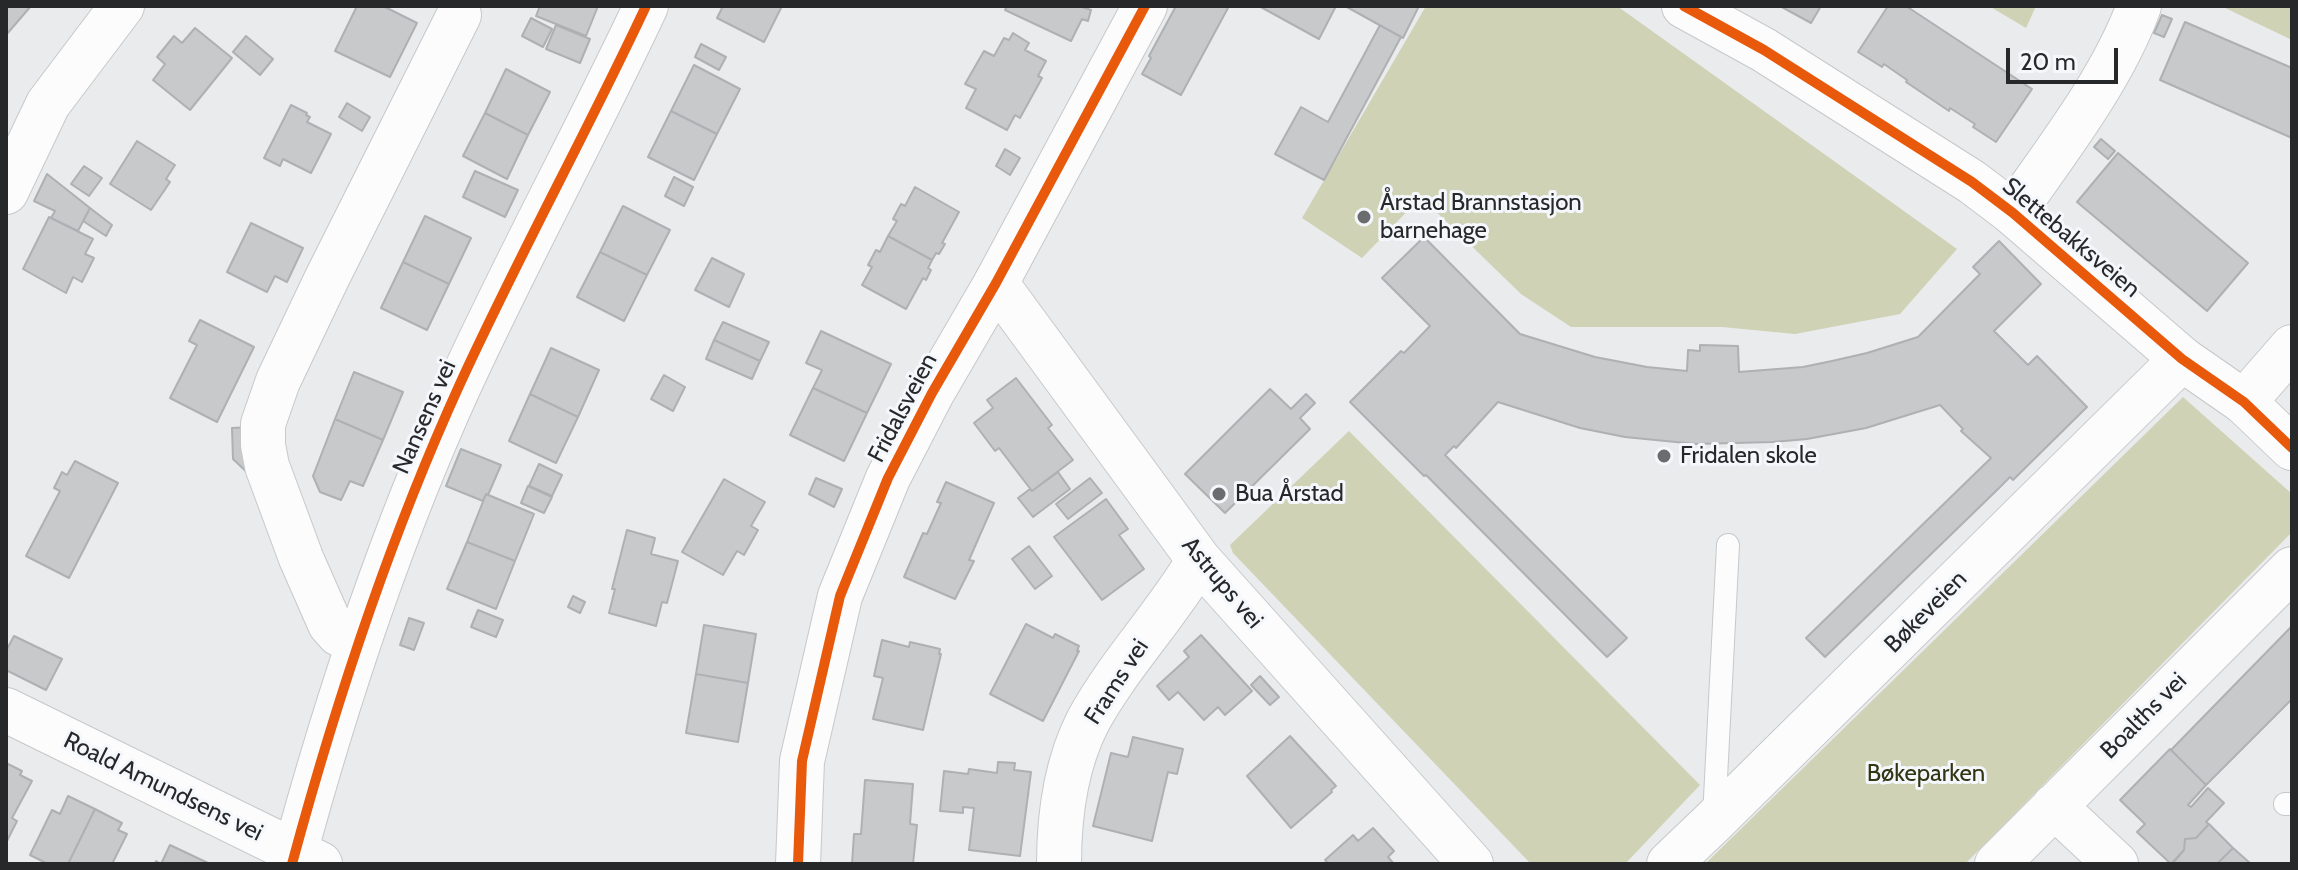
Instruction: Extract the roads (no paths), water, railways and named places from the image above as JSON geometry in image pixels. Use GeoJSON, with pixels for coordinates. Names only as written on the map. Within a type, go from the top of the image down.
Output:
{"type":"FeatureCollection","features":[{"type":"Feature","properties":{"kind":"street"},"geometry":{"type":"LineString","coordinates":[[6,192],[17,146],[122,6]]}},
{"type":"Feature","properties":{"kind":"street","name":"Nansens vei"},"geometry":{"type":"LineString","coordinates":[[302,860],[357,642],[402,520],[459,386],[646,6]]}},
{"type":"Feature","properties":{"kind":"street","name":"Fridalsveien"},"geometry":{"type":"LineString","coordinates":[[798,864],[802,761],[840,596],[888,478],[1145,6]]}},
{"type":"Feature","properties":{"kind":"street","name":"Slettebakksveien"},"geometry":{"type":"LineString","coordinates":[[1684,6],[1764,50],[1972,182],[2013,213],[2182,359],[2244,402],[2292,448]]}},
{"type":"Feature","properties":{"kind":"street","name":"Slettebakksveien"},"geometry":{"type":"LineString","coordinates":[[2013,213],[2107,71],[2139,6]]}},
{"type":"Feature","properties":{"kind":"street"},"geometry":{"type":"LineString","coordinates":[[357,642],[339,634],[330,624],[287,523],[267,466],[263,424],[278,381],[327,278],[459,15]]}},
{"type":"Feature","properties":{"kind":"street","name":"Astrups vei"},"geometry":{"type":"LineString","coordinates":[[996,283],[1199,560],[1471,864]]}},
{"type":"Feature","properties":{"kind":"street"},"geometry":{"type":"LineString","coordinates":[[2244,402],[2292,347]]}},
{"type":"Feature","properties":{"kind":"street","name":"Bøkeveien"},"geometry":{"type":"LineString","coordinates":[[1669,864],[2182,359]]}},
{"type":"Feature","properties":{"kind":"street","name":"Frams vei"},"geometry":{"type":"LineString","coordinates":[[1059,864],[1059,835],[1069,773],[1087,723],[1199,560]]}},
{"type":"Feature","properties":{"kind":"street","name":"Boalths vei"},"geometry":{"type":"LineString","coordinates":[[1997,864],[2292,569]]}},
{"type":"Feature","properties":{"kind":"street","name":"Roald Amundsens vei"},"geometry":{"type":"LineString","coordinates":[[6,710],[302,860]]}},
{"type":"Feature","properties":{"kind":"street"},"geometry":{"type":"LineString","coordinates":[[2054,806],[2116,864]]}},
{"type":"Feature","properties":{"kind":"lane"},"geometry":{"type":"LineString","coordinates":[[1713,822],[1728,545]]}},
{"type":"Feature","properties":{"kind":"place","name":"Årstad Brannstasjon barnehage"},"geometry":{"type":"Point","coordinates":[1364,217]}},
{"type":"Feature","properties":{"kind":"place","name":"Fridalen skole"},"geometry":{"type":"Point","coordinates":[1664,456]}},
{"type":"Feature","properties":{"kind":"place","name":"Bua Årstad"},"geometry":{"type":"Point","coordinates":[1219,494]}},
{"type":"Feature","properties":{"kind":"park label","name":"Bøkeparken"},"geometry":{"type":"Point","coordinates":[1926,774]}}]}
